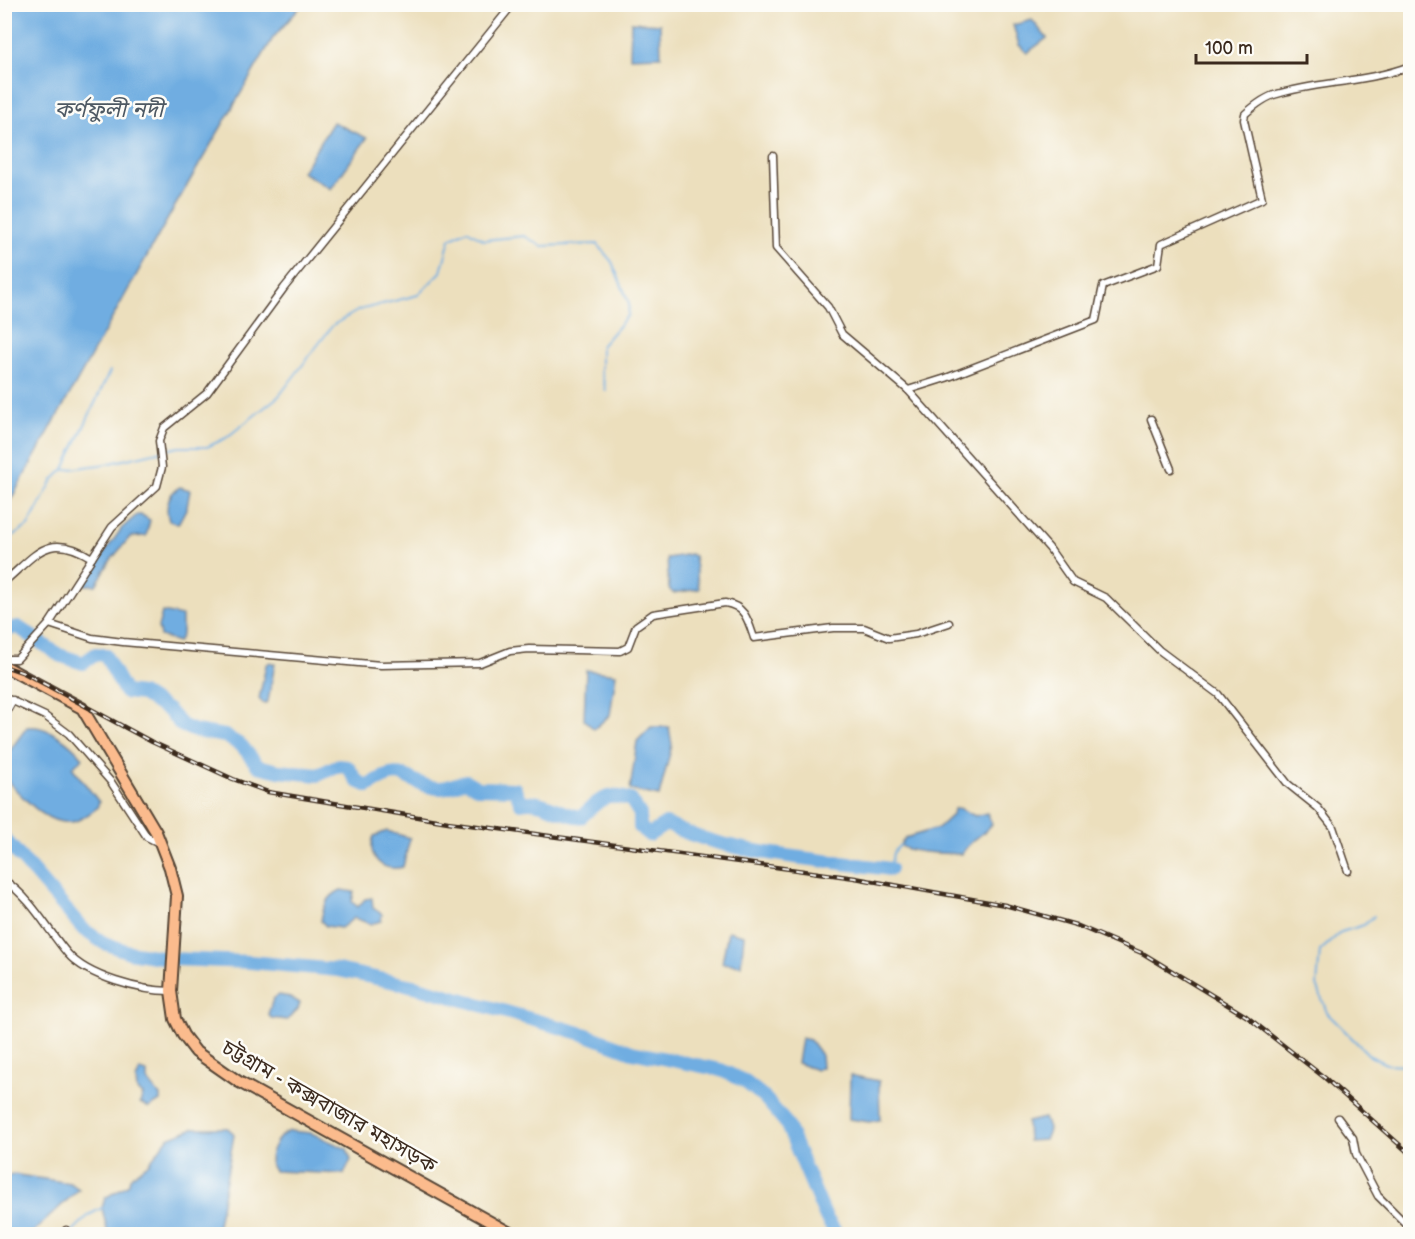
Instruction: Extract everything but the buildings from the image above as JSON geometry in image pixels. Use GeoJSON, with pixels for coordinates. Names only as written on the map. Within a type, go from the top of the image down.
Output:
{"type":"FeatureCollection","features":[{"type":"Feature","properties":{"kind":"highway"},"geometry":{"type":"LineString","coordinates":[[4,666],[82,708],[161,843]]}},
{"type":"Feature","properties":{"kind":"highway","name":"চট্টগ্রাম - কক্সবাজার মহাসড়ক"},"geometry":{"type":"LineString","coordinates":[[161,843],[176,887],[176,939],[171,986],[175,1019],[183,1035],[209,1062],[240,1082],[512,1234]]}},
{"type":"Feature","properties":{"kind":"street"},"geometry":{"type":"LineString","coordinates":[[4,659],[13,661],[30,647],[49,624],[119,519],[158,486],[162,467],[159,441],[164,428],[207,393],[278,296],[513,4]]}},
{"type":"Feature","properties":{"kind":"street"},"geometry":{"type":"LineString","coordinates":[[908,390],[946,378],[1096,320],[1103,286],[1158,265],[1161,244],[1260,201],[1263,195],[1244,120],[1245,114],[1259,103],[1275,94],[1354,82],[1410,66]]}},
{"type":"Feature","properties":{"kind":"street"},"geometry":{"type":"LineString","coordinates":[[773,156],[776,248],[828,306],[842,334],[908,390],[1049,548],[1073,582],[1106,598],[1158,650],[1218,694],[1288,784],[1318,808],[1333,827],[1348,871]]}},
{"type":"Feature","properties":{"kind":"street"},"geometry":{"type":"LineString","coordinates":[[1151,419],[1171,469]]}},
{"type":"Feature","properties":{"kind":"street"},"geometry":{"type":"LineString","coordinates":[[4,582],[27,561],[52,546],[64,545],[92,558]]}},
{"type":"Feature","properties":{"kind":"street"},"geometry":{"type":"LineString","coordinates":[[49,624],[92,638],[123,642],[381,665],[480,663],[510,651],[529,649],[620,651],[628,647],[636,626],[653,614],[724,603],[734,605],[744,613],[754,638],[833,628],[864,628],[889,638],[916,634],[948,623]]}},
{"type":"Feature","properties":{"kind":"street"},"geometry":{"type":"LineString","coordinates":[[4,697],[55,723],[77,742],[111,782],[147,837],[161,843]]}},
{"type":"Feature","properties":{"kind":"street"},"geometry":{"type":"LineString","coordinates":[[4,716],[13,700]]}},
{"type":"Feature","properties":{"kind":"street"},"geometry":{"type":"LineString","coordinates":[[4,880],[30,901],[70,956],[81,965],[143,990],[171,986]]}},
{"type":"Feature","properties":{"kind":"street"},"geometry":{"type":"LineString","coordinates":[[1338,1118],[1353,1138],[1356,1154],[1367,1179],[1378,1196],[1410,1228]]}},
{"type":"Feature","properties":{"kind":"water","name":"কর্ণফুলী নদী"},"geometry":{"type":"Polygon","coordinates":[[[5,4],[302,5],[273,38],[171,213],[5,510],[5,4]]]}},
{"type":"Feature","properties":{"kind":"water"},"geometry":{"type":"Polygon","coordinates":[[[1032,20],[1047,38],[1027,53],[1019,45],[1013,25],[1032,20]]]}},
{"type":"Feature","properties":{"kind":"water"},"geometry":{"type":"Polygon","coordinates":[[[631,22],[660,24],[661,56],[630,57],[631,22]]]}},
{"type":"Feature","properties":{"kind":"water"},"geometry":{"type":"Polygon","coordinates":[[[333,122],[367,138],[331,189],[302,172],[333,122]]]}},
{"type":"Feature","properties":{"kind":"water"},"geometry":{"type":"Polygon","coordinates":[[[180,487],[190,490],[187,507],[178,524],[169,521],[167,506],[172,493],[180,487]]]}},
{"type":"Feature","properties":{"kind":"water"},"geometry":{"type":"Polygon","coordinates":[[[137,515],[150,520],[146,536],[130,537],[110,561],[96,585],[85,585],[85,580],[122,528],[137,515]]]}},
{"type":"Feature","properties":{"kind":"water"},"geometry":{"type":"Polygon","coordinates":[[[690,554],[694,556],[699,589],[673,593],[669,589],[667,558],[690,554]]]}},
{"type":"Feature","properties":{"kind":"water"},"geometry":{"type":"Polygon","coordinates":[[[162,612],[182,616],[182,635],[178,642],[160,636],[158,627],[162,612]]]}},
{"type":"Feature","properties":{"kind":"water"},"geometry":{"type":"Polygon","coordinates":[[[270,662],[275,664],[268,701],[264,704],[259,699],[266,665],[270,662]]]}},
{"type":"Feature","properties":{"kind":"water"},"geometry":{"type":"Polygon","coordinates":[[[586,670],[616,674],[610,715],[594,729],[584,720],[586,670]]]}},
{"type":"Feature","properties":{"kind":"water"},"geometry":{"type":"Polygon","coordinates":[[[27,727],[42,728],[58,736],[83,758],[72,767],[99,802],[97,808],[75,821],[62,822],[35,808],[5,779],[5,757],[27,727]]]}},
{"type":"Feature","properties":{"kind":"water"},"geometry":{"type":"Polygon","coordinates":[[[651,727],[669,727],[672,745],[659,796],[630,790],[637,741],[651,727]]]}},
{"type":"Feature","properties":{"kind":"water"},"geometry":{"type":"Polygon","coordinates":[[[959,808],[975,816],[987,813],[992,824],[962,854],[920,852],[900,845],[905,838],[938,828],[953,814],[954,809],[959,808]]]}},
{"type":"Feature","properties":{"kind":"water"},"geometry":{"type":"Polygon","coordinates":[[[387,831],[410,838],[403,867],[388,868],[374,856],[372,843],[374,836],[387,831]]]}},
{"type":"Feature","properties":{"kind":"water"},"geometry":{"type":"Polygon","coordinates":[[[341,890],[354,892],[352,902],[358,907],[365,899],[372,898],[373,908],[382,914],[381,921],[371,924],[354,918],[341,928],[326,926],[321,921],[325,906],[329,898],[341,890]]]}},
{"type":"Feature","properties":{"kind":"water"},"geometry":{"type":"Polygon","coordinates":[[[728,931],[744,935],[741,965],[722,963],[728,931]]]}},
{"type":"Feature","properties":{"kind":"water"},"geometry":{"type":"Polygon","coordinates":[[[279,995],[290,997],[300,1003],[298,1009],[287,1020],[271,1018],[268,1014],[273,999],[279,995]]]}},
{"type":"Feature","properties":{"kind":"water"},"geometry":{"type":"Polygon","coordinates":[[[801,1038],[810,1040],[821,1055],[822,1067],[816,1070],[797,1063],[801,1038]]]}},
{"type":"Feature","properties":{"kind":"water"},"geometry":{"type":"Polygon","coordinates":[[[140,1070],[147,1072],[147,1080],[160,1096],[160,1101],[149,1108],[140,1103],[143,1095],[137,1090],[136,1080],[140,1070]]]}},
{"type":"Feature","properties":{"kind":"water"},"geometry":{"type":"Polygon","coordinates":[[[850,1075],[879,1081],[880,1120],[869,1122],[849,1119],[850,1075]]]}},
{"type":"Feature","properties":{"kind":"water"},"geometry":{"type":"Polygon","coordinates":[[[1044,1118],[1049,1130],[1045,1140],[1028,1141],[1027,1122],[1044,1118]]]}},
{"type":"Feature","properties":{"kind":"water"},"geometry":{"type":"Polygon","coordinates":[[[194,1128],[228,1128],[234,1135],[218,1225],[213,1234],[108,1234],[102,1208],[105,1198],[129,1184],[130,1178],[149,1163],[168,1138],[194,1128]]]}},
{"type":"Feature","properties":{"kind":"water"},"geometry":{"type":"Polygon","coordinates":[[[290,1131],[311,1133],[347,1149],[351,1160],[344,1174],[274,1171],[270,1160],[273,1148],[280,1137],[290,1131]]]}},
{"type":"Feature","properties":{"kind":"water"},"geometry":{"type":"Polygon","coordinates":[[[12,1174],[70,1183],[79,1189],[32,1233],[5,1234],[5,1177],[12,1174]]]}},
{"type":"Feature","properties":{"kind":"waterway"},"geometry":{"type":"LineString","coordinates":[[4,542],[28,526],[53,480],[63,470],[106,464],[179,447],[207,447],[226,438],[279,396],[333,325],[359,310],[418,295],[441,272],[450,239],[467,230],[484,240],[524,236],[542,246],[597,244],[612,262],[629,303],[628,315],[601,346],[601,371],[606,391]]}},
{"type":"Feature","properties":{"kind":"waterway"},"geometry":{"type":"LineString","coordinates":[[64,469],[110,371]]}},
{"type":"Feature","properties":{"kind":"waterway"},"geometry":{"type":"LineString","coordinates":[[4,630],[18,627],[59,655],[83,663],[96,654],[105,655],[125,692],[142,694],[169,711],[181,725],[195,731],[225,736],[242,746],[258,766],[279,771],[318,775],[337,766],[348,767],[357,781],[368,786],[381,778],[398,774],[418,783],[438,788],[466,781],[478,788],[515,789],[521,803],[537,803],[581,817],[603,799],[622,797],[631,800],[640,814],[640,827],[649,835],[666,824],[718,843],[746,849],[890,869]]}},
{"type":"Feature","properties":{"kind":"waterway"},"geometry":{"type":"LineString","coordinates":[[4,838],[84,930],[104,943],[129,952],[173,959],[250,962],[338,970],[418,987],[587,1035],[632,1052],[721,1070],[744,1081],[764,1097],[786,1123],[826,1218],[837,1234]]}},
{"type":"Feature","properties":{"kind":"waterway"},"geometry":{"type":"LineString","coordinates":[[890,869],[893,853],[900,845]]}},
{"type":"Feature","properties":{"kind":"waterway"},"geometry":{"type":"LineString","coordinates":[[1374,916],[1364,925],[1341,932],[1320,951],[1317,985],[1327,1013],[1370,1056],[1386,1064],[1410,1065]]}},
{"type":"Feature","properties":{"kind":"waterway"},"geometry":{"type":"LineString","coordinates":[[70,1234],[89,1215],[102,1208]]}},
{"type":"Feature","properties":{"kind":"railway"},"geometry":{"type":"LineString","coordinates":[[4,666],[24,673],[152,742],[233,779],[268,792],[448,822],[855,878],[1005,905],[1076,925],[1144,954],[1246,1016],[1325,1078],[1410,1154]]}}]}
